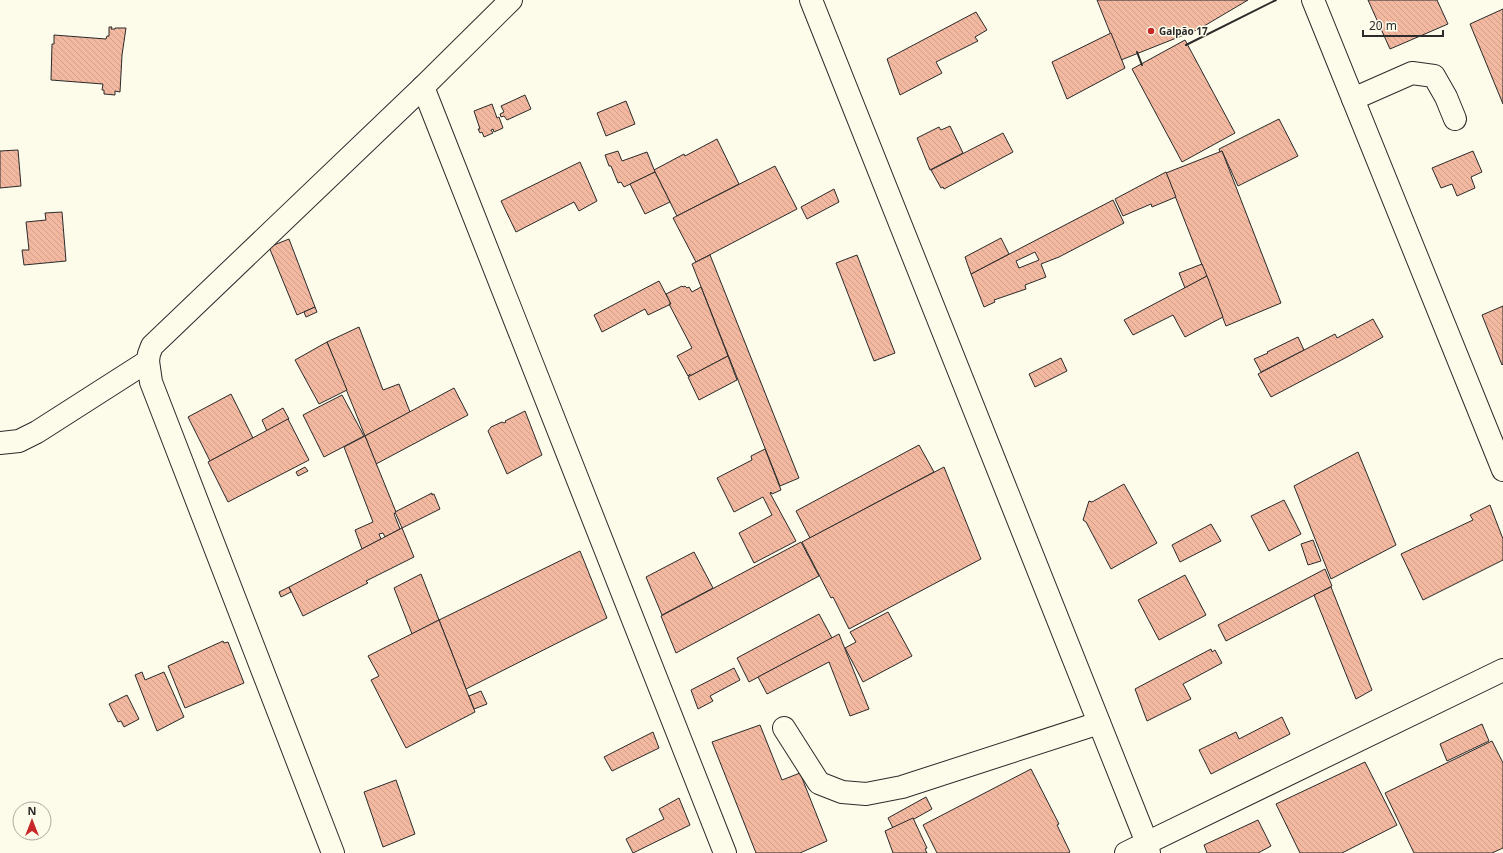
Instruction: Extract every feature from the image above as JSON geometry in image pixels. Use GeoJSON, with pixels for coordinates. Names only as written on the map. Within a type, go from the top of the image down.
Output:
{"type":"FeatureCollection","features":[{"type":"Feature","properties":{"kind":"lane"},"geometry":{"type":"LineString","coordinates":[[330,852],[151,382],[148,361],[149,354],[152,346],[423,87],[511,0]]}},
{"type":"Feature","properties":{"kind":"lane"},"geometry":{"type":"LineString","coordinates":[[811,0],[1148,848]]}},
{"type":"Feature","properties":{"kind":"lane"},"geometry":{"type":"LineString","coordinates":[[1313,0],[1503,470]]}},
{"type":"Feature","properties":{"kind":"lane"},"geometry":{"type":"LineString","coordinates":[[1353,99],[1412,73],[1434,76],[1456,119]]}},
{"type":"Feature","properties":{"kind":"lane"},"geometry":{"type":"LineString","coordinates":[[423,87],[725,853]]}},
{"type":"Feature","properties":{"kind":"lane"},"geometry":{"type":"LineString","coordinates":[[0,443],[18,441],[37,432],[148,361]]}},
{"type":"Feature","properties":{"kind":"lane"},"geometry":{"type":"LineString","coordinates":[[1126,853],[1148,848],[1503,670]]}},
{"type":"Feature","properties":{"kind":"lane"},"geometry":{"type":"LineString","coordinates":[[784,728],[819,783],[842,792],[866,794],[902,786],[1099,723]]}},
{"type":"Feature","properties":{"kind":"building","name":"Galpão 17"},"geometry":{"type":"Polygon","coordinates":[[[1097,0],[1248,0],[1199,29],[1121,60],[1097,0]]]}},
{"type":"Feature","properties":{"kind":"building"},"geometry":{"type":"Polygon","coordinates":[[[1368,0],[1437,0],[1448,24],[1390,49],[1368,0]]]}},
{"type":"Feature","properties":{"kind":"building"},"geometry":{"type":"Polygon","coordinates":[[[1503,9],[1503,104],[1470,24],[1503,9]]]}},
{"type":"Feature","properties":{"kind":"building"},"geometry":{"type":"Polygon","coordinates":[[[976,12],[987,30],[975,37],[978,41],[936,62],[942,73],[900,95],[887,59],[976,12]]]}},
{"type":"Feature","properties":{"kind":"building"},"geometry":{"type":"Polygon","coordinates":[[[109,27],[112,27],[111,29],[126,28],[122,55],[120,92],[115,91],[115,95],[104,94],[104,90],[102,90],[103,84],[51,80],[52,44],[54,44],[54,35],[106,39],[107,36],[109,36],[109,27]]]}},
{"type":"Feature","properties":{"kind":"building"},"geometry":{"type":"Polygon","coordinates":[[[1111,33],[1125,68],[1067,99],[1052,62],[1111,33]]]}},
{"type":"Feature","properties":{"kind":"building"},"geometry":{"type":"Polygon","coordinates":[[[1185,40],[1235,133],[1182,162],[1132,69],[1185,40]]]}},
{"type":"Feature","properties":{"kind":"building"},"geometry":{"type":"Polygon","coordinates":[[[525,95],[531,109],[507,120],[504,116],[501,117],[500,114],[504,112],[501,106],[525,95]]]}},
{"type":"Feature","properties":{"kind":"building"},"geometry":{"type":"Polygon","coordinates":[[[626,101],[635,124],[606,136],[597,113],[626,101]]]}},
{"type":"Feature","properties":{"kind":"building"},"geometry":{"type":"Polygon","coordinates":[[[492,104],[497,118],[499,117],[503,128],[494,132],[493,129],[491,130],[493,133],[484,137],[482,132],[480,133],[478,129],[480,129],[474,111],[492,104]]]}},
{"type":"Feature","properties":{"kind":"building"},"geometry":{"type":"Polygon","coordinates":[[[1279,119],[1298,156],[1238,186],[1222,151],[1220,152],[1219,149],[1279,119]]]}},
{"type":"Feature","properties":{"kind":"building"},"geometry":{"type":"Polygon","coordinates":[[[950,126],[963,153],[930,170],[917,138],[939,127],[941,130],[950,126]]]}},
{"type":"Feature","properties":{"kind":"building"},"geometry":{"type":"Polygon","coordinates":[[[1003,133],[1013,152],[944,189],[943,187],[941,188],[931,170],[1003,133]]]}},
{"type":"Feature","properties":{"kind":"building"},"geometry":{"type":"Polygon","coordinates":[[[717,139],[739,184],[677,216],[654,170],[717,139]]]}},
{"type":"Feature","properties":{"kind":"building"},"geometry":{"type":"Polygon","coordinates":[[[18,150],[21,186],[0,188],[0,151],[18,150]]]}},
{"type":"Feature","properties":{"kind":"building"},"geometry":{"type":"Polygon","coordinates":[[[618,151],[622,161],[647,152],[655,172],[624,187],[621,182],[618,183],[605,155],[618,151]]]}},
{"type":"Feature","properties":{"kind":"building"},"geometry":{"type":"Polygon","coordinates":[[[1222,151],[1281,303],[1226,326],[1166,173],[1222,151]]]}},
{"type":"Feature","properties":{"kind":"building"},"geometry":{"type":"Polygon","coordinates":[[[1473,151],[1482,172],[1471,177],[1475,188],[1457,196],[1452,184],[1441,188],[1432,168],[1473,151]]]}},
{"type":"Feature","properties":{"kind":"building"},"geometry":{"type":"Polygon","coordinates":[[[580,162],[597,201],[579,211],[574,202],[516,232],[501,201],[580,162]]]}},
{"type":"Feature","properties":{"kind":"building"},"geometry":{"type":"Polygon","coordinates":[[[775,166],[797,209],[696,262],[673,218],[775,166]]]}},
{"type":"Feature","properties":{"kind":"building"},"geometry":{"type":"Polygon","coordinates":[[[655,172],[670,202],[645,214],[630,184],[655,172]]]}},
{"type":"Feature","properties":{"kind":"building"},"geometry":{"type":"Polygon","coordinates":[[[1166,172],[1176,197],[1152,207],[1151,204],[1123,216],[1115,199],[1166,172]]]}},
{"type":"Feature","properties":{"kind":"building"},"geometry":{"type":"Polygon","coordinates":[[[834,189],[839,202],[807,219],[801,207],[834,189]]]}},
{"type":"Feature","properties":{"kind":"building"},"geometry":{"type":"Polygon","coordinates":[[[1113,200],[1124,223],[1059,257],[1041,264],[1046,277],[1025,285],[1026,289],[994,300],[995,302],[984,307],[971,274],[1113,200]],[[1035,252],[1016,261],[1019,268],[1039,260],[1035,252]]]}},
{"type":"Feature","properties":{"kind":"building"},"geometry":{"type":"Polygon","coordinates":[[[62,212],[66,261],[24,265],[22,250],[29,250],[26,222],[46,220],[45,213],[62,212]]]}},
{"type":"Feature","properties":{"kind":"building"},"geometry":{"type":"Polygon","coordinates":[[[1001,238],[1009,254],[971,274],[965,257],[1001,238]]]}},
{"type":"Feature","properties":{"kind":"building"},"geometry":{"type":"Polygon","coordinates":[[[289,239],[315,307],[297,315],[269,247],[289,239]]]}},
{"type":"Feature","properties":{"kind":"building"},"geometry":{"type":"Polygon","coordinates":[[[710,255],[799,478],[780,486],[692,264],[710,255]]]}},
{"type":"Feature","properties":{"kind":"building"},"geometry":{"type":"Polygon","coordinates":[[[857,255],[895,353],[874,361],[836,263],[857,255]]]}},
{"type":"Feature","properties":{"kind":"building"},"geometry":{"type":"Polygon","coordinates":[[[1202,264],[1207,276],[1185,288],[1179,273],[1202,264]]]}},
{"type":"Feature","properties":{"kind":"building"},"geometry":{"type":"Polygon","coordinates":[[[1207,276],[1223,317],[1185,337],[1173,315],[1133,335],[1124,320],[1207,276]]]}},
{"type":"Feature","properties":{"kind":"building"},"geometry":{"type":"Polygon","coordinates":[[[659,281],[671,304],[648,315],[645,309],[602,332],[594,315],[659,281]]]}},
{"type":"Feature","properties":{"kind":"building"},"geometry":{"type":"Polygon","coordinates":[[[682,286],[687,288],[689,287],[692,292],[701,287],[728,356],[690,376],[690,374],[688,376],[677,356],[692,348],[669,304],[671,304],[666,294],[682,286]]]}},
{"type":"Feature","properties":{"kind":"building"},"geometry":{"type":"Polygon","coordinates":[[[1503,306],[1503,364],[1502,365],[1482,315],[1503,306]]]}},
{"type":"Feature","properties":{"kind":"building"},"geometry":{"type":"Polygon","coordinates":[[[315,307],[317,312],[306,317],[304,312],[315,307]]]}},
{"type":"Feature","properties":{"kind":"building"},"geometry":{"type":"Polygon","coordinates":[[[1373,319],[1383,337],[1271,397],[1258,374],[1335,334],[1337,338],[1373,319]]]}},
{"type":"Feature","properties":{"kind":"building"},"geometry":{"type":"Polygon","coordinates":[[[359,327],[383,390],[399,384],[410,412],[365,436],[327,342],[359,327]]]}},
{"type":"Feature","properties":{"kind":"building"},"geometry":{"type":"Polygon","coordinates":[[[1298,337],[1304,350],[1261,372],[1254,359],[1298,337]]]}},
{"type":"Feature","properties":{"kind":"building"},"geometry":{"type":"Polygon","coordinates":[[[327,342],[347,390],[319,404],[295,360],[327,342]]]}},
{"type":"Feature","properties":{"kind":"building"},"geometry":{"type":"Polygon","coordinates":[[[728,356],[737,380],[699,400],[688,377],[728,356]]]}},
{"type":"Feature","properties":{"kind":"building"},"geometry":{"type":"Polygon","coordinates":[[[1061,358],[1067,371],[1035,387],[1029,374],[1061,358]]]}},
{"type":"Feature","properties":{"kind":"building"},"geometry":{"type":"Polygon","coordinates":[[[454,388],[468,415],[376,464],[365,436],[454,388]]]}},
{"type":"Feature","properties":{"kind":"building"},"geometry":{"type":"Polygon","coordinates":[[[231,394],[253,438],[210,461],[188,417],[231,394]]]}},
{"type":"Feature","properties":{"kind":"building"},"geometry":{"type":"Polygon","coordinates":[[[342,395],[364,436],[324,457],[303,415],[342,395]]]}},
{"type":"Feature","properties":{"kind":"building"},"geometry":{"type":"Polygon","coordinates":[[[283,408],[289,419],[267,431],[262,420],[283,408]]]}},
{"type":"Feature","properties":{"kind":"building"},"geometry":{"type":"Polygon","coordinates":[[[525,411],[542,455],[507,474],[488,431],[491,427],[502,422],[504,423],[506,422],[505,421],[525,411]]]}},
{"type":"Feature","properties":{"kind":"building"},"geometry":{"type":"Polygon","coordinates":[[[288,419],[309,460],[228,502],[208,462],[288,419]]]}},
{"type":"Feature","properties":{"kind":"building"},"geometry":{"type":"Polygon","coordinates":[[[365,436],[396,512],[394,514],[400,529],[385,537],[383,533],[379,534],[381,539],[362,549],[355,530],[373,522],[344,447],[365,436]]]}},
{"type":"Feature","properties":{"kind":"building"},"geometry":{"type":"Polygon","coordinates":[[[919,445],[934,472],[810,538],[796,511],[919,445]]]}},
{"type":"Feature","properties":{"kind":"building"},"geometry":{"type":"Polygon","coordinates":[[[765,449],[781,490],[772,494],[771,492],[770,493],[796,541],[754,563],[739,533],[772,515],[763,497],[734,512],[717,478],[752,460],[751,456],[765,449]]]}},
{"type":"Feature","properties":{"kind":"building"},"geometry":{"type":"Polygon","coordinates":[[[1358,452],[1396,545],[1331,579],[1294,486],[1358,452]]]}},
{"type":"Feature","properties":{"kind":"building"},"geometry":{"type":"Polygon","coordinates":[[[305,467],[308,471],[298,476],[296,472],[305,467]]]}},
{"type":"Feature","properties":{"kind":"building"},"geometry":{"type":"Polygon","coordinates":[[[944,467],[981,559],[849,629],[802,542],[944,467]]]}},
{"type":"Feature","properties":{"kind":"building"},"geometry":{"type":"Polygon","coordinates":[[[1124,484],[1157,543],[1111,569],[1086,522],[1083,520],[1089,501],[1092,502],[1124,484]]]}},
{"type":"Feature","properties":{"kind":"building"},"geometry":{"type":"Polygon","coordinates":[[[432,493],[432,495],[434,494],[440,509],[402,528],[395,512],[432,493]]]}},
{"type":"Feature","properties":{"kind":"building"},"geometry":{"type":"Polygon","coordinates":[[[1284,500],[1301,534],[1269,551],[1251,516],[1284,500]]]}},
{"type":"Feature","properties":{"kind":"building"},"geometry":{"type":"Polygon","coordinates":[[[1490,505],[1503,539],[1503,560],[1423,600],[1401,554],[1473,520],[1470,515],[1490,505]]]}},
{"type":"Feature","properties":{"kind":"building"},"geometry":{"type":"Polygon","coordinates":[[[1211,524],[1221,541],[1180,562],[1172,545],[1211,524]]]}},
{"type":"Feature","properties":{"kind":"building"},"geometry":{"type":"Polygon","coordinates":[[[402,528],[414,557],[366,581],[368,583],[303,616],[289,587],[402,528]]]}},
{"type":"Feature","properties":{"kind":"building"},"geometry":{"type":"Polygon","coordinates":[[[1313,540],[1321,561],[1308,565],[1301,544],[1313,540]]]}},
{"type":"Feature","properties":{"kind":"building"},"geometry":{"type":"Polygon","coordinates":[[[801,542],[819,576],[676,653],[661,616],[801,542]]]}},
{"type":"Feature","properties":{"kind":"building"},"geometry":{"type":"Polygon","coordinates":[[[580,551],[607,618],[466,689],[439,620],[580,551]]]}},
{"type":"Feature","properties":{"kind":"building"},"geometry":{"type":"Polygon","coordinates":[[[694,552],[713,588],[662,615],[646,577],[694,552]]]}},
{"type":"Feature","properties":{"kind":"building"},"geometry":{"type":"Polygon","coordinates":[[[1325,569],[1332,586],[1226,641],[1218,625],[1325,569]]]}},
{"type":"Feature","properties":{"kind":"building"},"geometry":{"type":"Polygon","coordinates":[[[421,574],[439,620],[412,634],[394,588],[421,574]]]}},
{"type":"Feature","properties":{"kind":"building"},"geometry":{"type":"Polygon","coordinates":[[[1185,575],[1206,615],[1159,640],[1138,600],[1185,575]]]}},
{"type":"Feature","properties":{"kind":"building"},"geometry":{"type":"Polygon","coordinates":[[[289,587],[291,592],[281,597],[279,592],[289,587]]]}},
{"type":"Feature","properties":{"kind":"building"},"geometry":{"type":"Polygon","coordinates":[[[1331,587],[1372,690],[1356,699],[1314,595],[1331,587]]]}},
{"type":"Feature","properties":{"kind":"building"},"geometry":{"type":"Polygon","coordinates":[[[888,612],[912,656],[863,682],[845,648],[856,642],[850,632],[888,612]]]}},
{"type":"Feature","properties":{"kind":"building"},"geometry":{"type":"Polygon","coordinates":[[[819,614],[832,638],[749,682],[737,658],[819,614]]]}},
{"type":"Feature","properties":{"kind":"building"},"geometry":{"type":"Polygon","coordinates":[[[439,620],[475,712],[406,748],[371,680],[379,676],[368,656],[439,620]]]}},
{"type":"Feature","properties":{"kind":"building"},"geometry":{"type":"Polygon","coordinates":[[[839,634],[869,709],[850,716],[829,662],[767,694],[758,677],[839,634]]]}},
{"type":"Feature","properties":{"kind":"building"},"geometry":{"type":"Polygon","coordinates":[[[223,641],[224,643],[228,642],[244,683],[185,708],[168,666],[223,641]]]}},
{"type":"Feature","properties":{"kind":"building"},"geometry":{"type":"Polygon","coordinates":[[[1211,649],[1212,652],[1215,650],[1222,663],[1183,684],[1191,699],[1147,721],[1135,689],[1211,649]]]}},
{"type":"Feature","properties":{"kind":"building"},"geometry":{"type":"Polygon","coordinates":[[[734,668],[740,680],[710,696],[713,701],[698,709],[691,690],[734,668]]]}},
{"type":"Feature","properties":{"kind":"building"},"geometry":{"type":"Polygon","coordinates":[[[142,672],[145,680],[164,672],[184,717],[157,731],[135,675],[142,672]]]}},
{"type":"Feature","properties":{"kind":"building"},"geometry":{"type":"Polygon","coordinates":[[[481,691],[487,704],[474,709],[469,696],[481,691]]]}},
{"type":"Feature","properties":{"kind":"building"},"geometry":{"type":"Polygon","coordinates":[[[127,695],[139,719],[124,727],[121,721],[118,722],[109,704],[127,695]]]}},
{"type":"Feature","properties":{"kind":"building"},"geometry":{"type":"Polygon","coordinates":[[[1282,717],[1290,734],[1211,774],[1199,750],[1236,732],[1239,739],[1282,717]]]}},
{"type":"Feature","properties":{"kind":"building"},"geometry":{"type":"Polygon","coordinates":[[[1482,724],[1489,741],[1447,761],[1440,744],[1482,724]]]}},
{"type":"Feature","properties":{"kind":"building"},"geometry":{"type":"Polygon","coordinates":[[[760,725],[782,780],[800,773],[827,841],[800,853],[756,853],[712,742],[760,725]]]}},
{"type":"Feature","properties":{"kind":"building"},"geometry":{"type":"Polygon","coordinates":[[[653,732],[659,748],[612,771],[604,757],[653,732]]]}},
{"type":"Feature","properties":{"kind":"building"},"geometry":{"type":"Polygon","coordinates":[[[1492,741],[1503,763],[1503,848],[1492,853],[1414,853],[1385,793],[1492,741]]]}},
{"type":"Feature","properties":{"kind":"building"},"geometry":{"type":"Polygon","coordinates":[[[1365,762],[1397,825],[1342,853],[1300,853],[1276,804],[1365,762]]]}},
{"type":"Feature","properties":{"kind":"building"},"geometry":{"type":"Polygon","coordinates":[[[1031,769],[1059,824],[1057,825],[1070,852],[937,853],[923,825],[1031,769]]]}},
{"type":"Feature","properties":{"kind":"building"},"geometry":{"type":"Polygon","coordinates":[[[396,780],[415,834],[383,847],[364,792],[396,780]]]}},
{"type":"Feature","properties":{"kind":"building"},"geometry":{"type":"Polygon","coordinates":[[[926,797],[932,809],[893,828],[888,818],[926,797]]]}},
{"type":"Feature","properties":{"kind":"building"},"geometry":{"type":"Polygon","coordinates":[[[679,798],[690,825],[633,853],[626,839],[664,819],[659,809],[679,798]]]}},
{"type":"Feature","properties":{"kind":"building"},"geometry":{"type":"Polygon","coordinates":[[[913,818],[927,848],[925,849],[927,853],[893,853],[885,831],[913,818]]]}},
{"type":"Feature","properties":{"kind":"building"},"geometry":{"type":"Polygon","coordinates":[[[1258,820],[1271,846],[1258,853],[1207,853],[1204,845],[1258,820]]]}},
{"type":"Feature","properties":{"kind":"wall"},"geometry":{"type":"LineString","coordinates":[[1186,45],[1276,0]]}},
{"type":"Feature","properties":{"kind":"wall"},"geometry":{"type":"LineString","coordinates":[[1137,52],[1142,65]]}},
{"type":"Feature","properties":{"kind":"place","name":"Galpão 17"},"geometry":{"type":"Point","coordinates":[1151,31]}}]}
